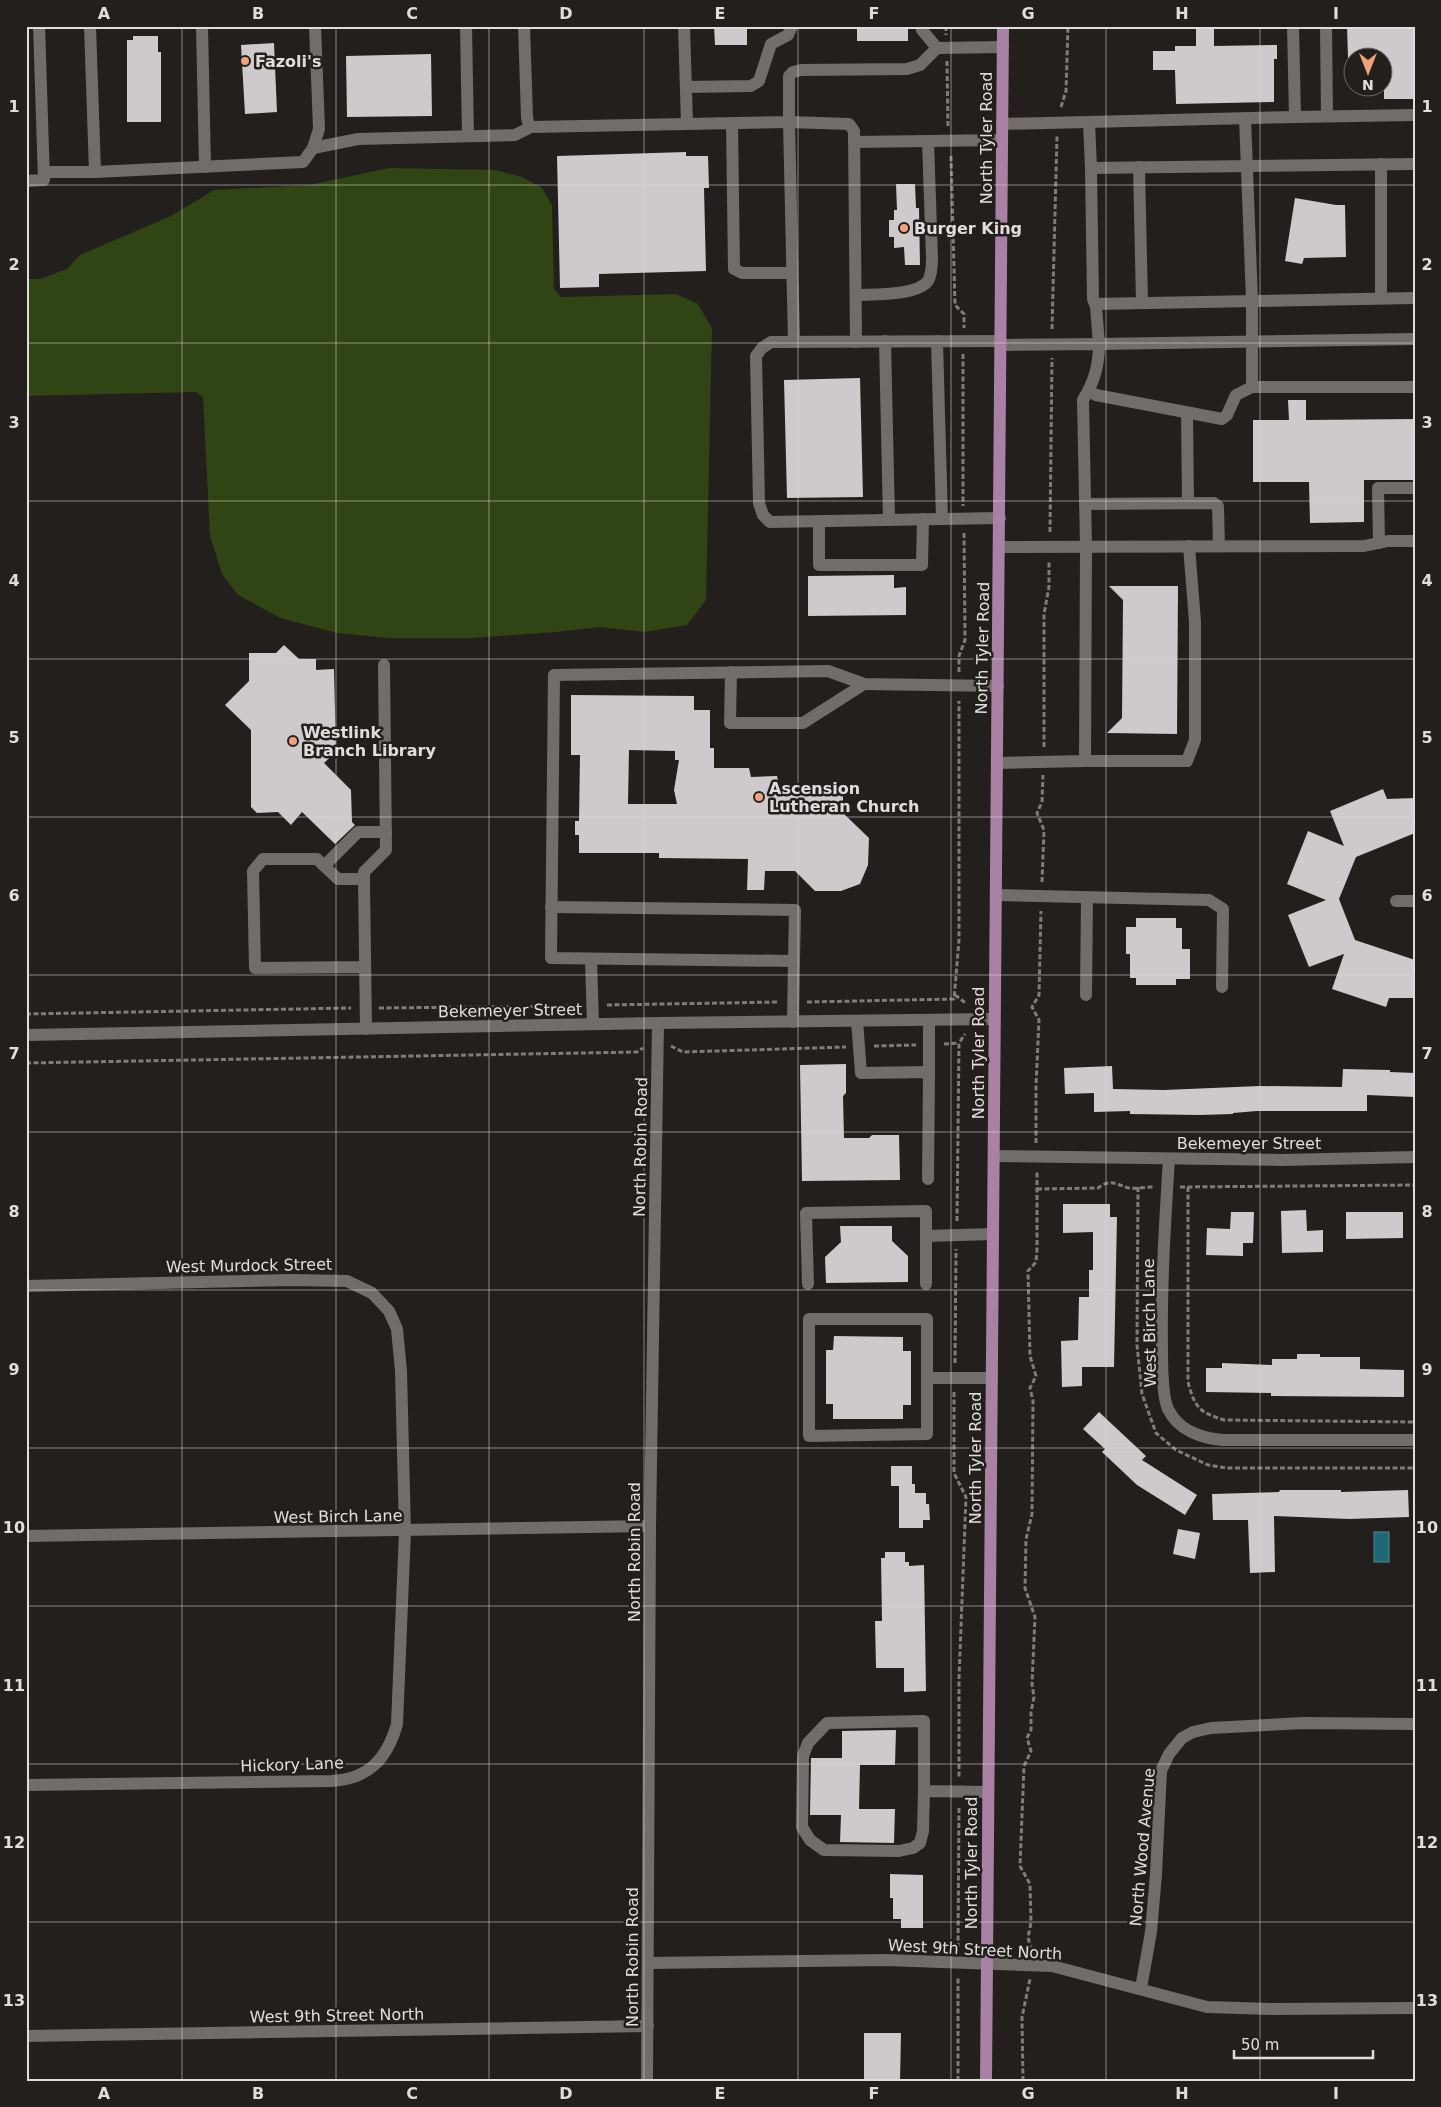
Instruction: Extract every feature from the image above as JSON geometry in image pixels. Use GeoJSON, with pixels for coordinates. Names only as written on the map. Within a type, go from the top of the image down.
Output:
{"type":"FeatureCollection","features":[{"type":"Feature","properties":{"kind":"main road","name":"North Tyler Road"},"geometry":{"type":"LineString","coordinates":[[986,2081],[1003,26]]}},
{"type":"Feature","properties":{"kind":"street"},"geometry":{"type":"LineString","coordinates":[[26,181],[44,180],[39,26]]}},
{"type":"Feature","properties":{"kind":"street"},"geometry":{"type":"LineString","coordinates":[[90,26],[95,172]]}},
{"type":"Feature","properties":{"kind":"street"},"geometry":{"type":"LineString","coordinates":[[202,26],[204,167]]}},
{"type":"Feature","properties":{"kind":"street"},"geometry":{"type":"LineString","coordinates":[[44,172],[95,172],[303,162],[313,148],[318,129],[315,26]]}},
{"type":"Feature","properties":{"kind":"street"},"geometry":{"type":"LineString","coordinates":[[466,26],[468,136]]}},
{"type":"Feature","properties":{"kind":"street"},"geometry":{"type":"LineString","coordinates":[[524,26],[527,117],[531,126]]}},
{"type":"Feature","properties":{"kind":"street"},"geometry":{"type":"LineString","coordinates":[[684,26],[687,124]]}},
{"type":"Feature","properties":{"kind":"street"},"geometry":{"type":"LineString","coordinates":[[686,87],[751,86],[759,81],[771,44],[788,35],[792,26]]}},
{"type":"Feature","properties":{"kind":"street"},"geometry":{"type":"LineString","coordinates":[[922,26],[922,30],[941,48]]}},
{"type":"Feature","properties":{"kind":"street"},"geometry":{"type":"LineString","coordinates":[[1293,26],[1295,117]]}},
{"type":"Feature","properties":{"kind":"street"},"geometry":{"type":"LineString","coordinates":[[1326,26],[1327,116]]}},
{"type":"Feature","properties":{"kind":"street"},"geometry":{"type":"LineString","coordinates":[[794,342],[789,76],[793,72],[801,70],[907,69],[920,65],[941,48],[1003,47]]}},
{"type":"Feature","properties":{"kind":"street"},"geometry":{"type":"LineString","coordinates":[[1002,124],[1415,115]]}},
{"type":"Feature","properties":{"kind":"street"},"geometry":{"type":"LineString","coordinates":[[1246,118],[1252,300],[1252,386]]}},
{"type":"Feature","properties":{"kind":"street"},"geometry":{"type":"LineString","coordinates":[[313,148],[358,138],[515,135],[531,126],[789,122],[849,124],[854,130],[856,342]]}},
{"type":"Feature","properties":{"kind":"street"},"geometry":{"type":"LineString","coordinates":[[1085,761],[1086,546],[1083,400],[1094,381],[1099,362],[1099,344],[1093,299],[1089,122]]}},
{"type":"Feature","properties":{"kind":"street"},"geometry":{"type":"LineString","coordinates":[[732,123],[734,269],[742,273],[792,273]]}},
{"type":"Feature","properties":{"kind":"street"},"geometry":{"type":"LineString","coordinates":[[854,142],[1002,140]]}},
{"type":"Feature","properties":{"kind":"street"},"geometry":{"type":"LineString","coordinates":[[856,295],[910,291],[921,287],[928,280],[932,269],[932,258],[928,141]]}},
{"type":"Feature","properties":{"kind":"street"},"geometry":{"type":"LineString","coordinates":[[1380,164],[1381,298]]}},
{"type":"Feature","properties":{"kind":"street"},"geometry":{"type":"LineString","coordinates":[[1091,168],[1415,164]]}},
{"type":"Feature","properties":{"kind":"street"},"geometry":{"type":"LineString","coordinates":[[1139,167],[1142,303]]}},
{"type":"Feature","properties":{"kind":"street"},"geometry":{"type":"LineString","coordinates":[[1095,304],[1415,298]]}},
{"type":"Feature","properties":{"kind":"street"},"geometry":{"type":"LineString","coordinates":[[1000,518],[770,522],[763,516],[759,503],[756,356],[762,348],[771,342],[963,341],[1099,344],[1415,339]]}},
{"type":"Feature","properties":{"kind":"street"},"geometry":{"type":"LineString","coordinates":[[885,341],[889,520]]}},
{"type":"Feature","properties":{"kind":"street"},"geometry":{"type":"LineString","coordinates":[[937,341],[942,519]]}},
{"type":"Feature","properties":{"kind":"street"},"geometry":{"type":"LineString","coordinates":[[1089,391],[1096,395],[1222,419],[1227,415],[1236,395],[1252,386],[1415,387]]}},
{"type":"Feature","properties":{"kind":"street"},"geometry":{"type":"LineString","coordinates":[[1187,413],[1188,504]]}},
{"type":"Feature","properties":{"kind":"street"},"geometry":{"type":"LineString","coordinates":[[1379,543],[1378,488],[1415,488]]}},
{"type":"Feature","properties":{"kind":"street"},"geometry":{"type":"LineString","coordinates":[[1085,504],[1214,504],[1218,506],[1219,546]]}},
{"type":"Feature","properties":{"kind":"street"},"geometry":{"type":"LineString","coordinates":[[819,521],[819,565],[922,564],[923,519]]}},
{"type":"Feature","properties":{"kind":"street"},"geometry":{"type":"LineString","coordinates":[[1000,547],[1364,546],[1379,543],[1415,541]]}},
{"type":"Feature","properties":{"kind":"street"},"geometry":{"type":"LineString","coordinates":[[997,763],[1187,761],[1195,740],[1195,622],[1189,546]]}},
{"type":"Feature","properties":{"kind":"street"},"geometry":{"type":"LineString","coordinates":[[366,1029],[364,872],[386,850],[384,665]]}},
{"type":"Feature","properties":{"kind":"street"},"geometry":{"type":"LineString","coordinates":[[794,961],[551,958],[554,675],[828,671],[864,684],[998,686]]}},
{"type":"Feature","properties":{"kind":"street"},"geometry":{"type":"LineString","coordinates":[[730,672],[730,723],[803,723],[864,684]]}},
{"type":"Feature","properties":{"kind":"street"},"geometry":{"type":"LineString","coordinates":[[324,866],[358,832],[386,832]]}},
{"type":"Feature","properties":{"kind":"street"},"geometry":{"type":"LineString","coordinates":[[364,879],[338,879],[316,859],[263,859],[253,870],[255,968],[365,967]]}},
{"type":"Feature","properties":{"kind":"street"},"geometry":{"type":"LineString","coordinates":[[996,895],[1209,900],[1223,909],[1222,987]]}},
{"type":"Feature","properties":{"kind":"street"},"geometry":{"type":"LineString","coordinates":[[1086,995],[1087,897]]}},
{"type":"Feature","properties":{"kind":"street"},"geometry":{"type":"LineString","coordinates":[[1396,901],[1415,901]]}},
{"type":"Feature","properties":{"kind":"street"},"geometry":{"type":"LineString","coordinates":[[551,907],[795,910],[793,1022]]}},
{"type":"Feature","properties":{"kind":"street"},"geometry":{"type":"LineString","coordinates":[[591,959],[592,1024]]}},
{"type":"Feature","properties":{"kind":"street"},"geometry":{"type":"LineString","coordinates":[[928,1020],[928,1179]]}},
{"type":"Feature","properties":{"kind":"street","name":"Bekemeyer Street"},"geometry":{"type":"LineString","coordinates":[[26,1035],[592,1024],[994,1020]]}},
{"type":"Feature","properties":{"kind":"street"},"geometry":{"type":"LineString","coordinates":[[857,1021],[861,1072],[929,1072]]}},
{"type":"Feature","properties":{"kind":"street","name":"North Robin Road"},"geometry":{"type":"LineString","coordinates":[[647,2081],[650,1526],[658,1023]]}},
{"type":"Feature","properties":{"kind":"street","name":"Bekemeyer Street"},"geometry":{"type":"LineString","coordinates":[[994,1156],[1282,1160],[1415,1158]]}},
{"type":"Feature","properties":{"kind":"street","name":"West Birch Lane"},"geometry":{"type":"LineString","coordinates":[[1169,1159],[1161,1295],[1163,1374],[1168,1409],[1183,1427],[1204,1438],[1222,1440],[1415,1440]]}},
{"type":"Feature","properties":{"kind":"street"},"geometry":{"type":"LineString","coordinates":[[808,1284],[806,1213],[926,1211],[926,1284]]}},
{"type":"Feature","properties":{"kind":"street"},"geometry":{"type":"LineString","coordinates":[[926,1236],[993,1234]]}},
{"type":"Feature","properties":{"kind":"street","name":"West Murdock Street"},"geometry":{"type":"LineString","coordinates":[[26,1286],[311,1280],[347,1281],[372,1293],[389,1311],[397,1330],[401,1371],[404,1531]]}},
{"type":"Feature","properties":{"kind":"street"},"geometry":{"type":"LineString","coordinates":[[809,1319],[927,1319],[927,1378],[927,1434],[809,1436],[809,1319]]}},
{"type":"Feature","properties":{"kind":"street"},"geometry":{"type":"LineString","coordinates":[[927,1378],[992,1378]]}},
{"type":"Feature","properties":{"kind":"street","name":"West Birch Lane"},"geometry":{"type":"LineString","coordinates":[[26,1536],[650,1526]]}},
{"type":"Feature","properties":{"kind":"street","name":"Hickory Lane"},"geometry":{"type":"LineString","coordinates":[[26,1785],[331,1781],[348,1780],[361,1776],[379,1760],[391,1745],[397,1724],[404,1531]]}},
{"type":"Feature","properties":{"kind":"street"},"geometry":{"type":"LineString","coordinates":[[924,1721],[924,1791],[923,1831],[920,1843],[913,1848],[899,1851],[824,1850],[810,1840],[802,1827],[803,1756],[808,1743],[827,1723],[924,1721]]}},
{"type":"Feature","properties":{"kind":"street","name":"North Wood Avenue"},"geometry":{"type":"LineString","coordinates":[[1141,1988],[1151,1932],[1161,1771],[1169,1754],[1182,1738],[1194,1732],[1211,1728],[1304,1723],[1415,1724]]}},
{"type":"Feature","properties":{"kind":"street"},"geometry":{"type":"LineString","coordinates":[[924,1791],[988,1792]]}},
{"type":"Feature","properties":{"kind":"street","name":"West 9th Street North"},"geometry":{"type":"LineString","coordinates":[[648,1963],[886,1960],[1052,1966],[1207,2006],[1274,2009],[1415,2008]]}},
{"type":"Feature","properties":{"kind":"street","name":"West 9th Street North"},"geometry":{"type":"LineString","coordinates":[[26,2036],[648,2026]]}},
{"type":"Feature","properties":{"kind":"path"},"geometry":{"type":"LineString","coordinates":[[26,1014],[954,999],[959,940],[959,656],[965,640],[961,382],[964,314],[955,305],[950,141],[941,48],[946,26]]}},
{"type":"Feature","properties":{"kind":"path"},"geometry":{"type":"LineString","coordinates":[[1023,2081],[1022,2017],[1030,1982],[1031,1948],[1028,1937],[1031,1923],[1030,1884],[1020,1866],[1024,1766],[1031,1751],[1027,1738],[1031,1730],[1031,1712],[1034,1696],[1032,1684],[1035,1617],[1025,1588],[1026,1539],[1032,1514],[1033,1401],[1030,1388],[1036,1376],[1030,1356],[1028,1271],[1036,1262],[1036,1085],[1039,1020],[1032,1007],[1039,995],[1044,830],[1037,814],[1042,802],[1044,614],[1049,587],[1056,148],[1059,122],[1066,91],[1068,26]]}},
{"type":"Feature","properties":{"kind":"path"},"geometry":{"type":"LineString","coordinates":[[26,1063],[637,1052],[646,1045],[675,1046],[683,1052],[959,1043],[954,1473],[966,1497],[959,1679],[958,2081]]}},
{"type":"Feature","properties":{"kind":"path"},"geometry":{"type":"LineString","coordinates":[[1037,1189],[1098,1188],[1103,1184],[1119,1183],[1129,1188],[1415,1184]]}},
{"type":"Feature","properties":{"kind":"path"},"geometry":{"type":"LineString","coordinates":[[1138,1187],[1137,1345],[1142,1394],[1156,1433],[1176,1450],[1208,1465],[1227,1468],[1415,1468]]}},
{"type":"Feature","properties":{"kind":"path"},"geometry":{"type":"LineString","coordinates":[[1188,1187],[1188,1382],[1193,1402],[1207,1415],[1224,1420],[1415,1422]]}},
{"type":"Feature","properties":{"kind":"green space"},"geometry":{"type":"Polygon","coordinates":[[[389,168],[495,170],[522,177],[542,188],[552,205],[554,289],[561,297],[676,294],[698,304],[712,328],[706,600],[687,625],[644,632],[600,627],[472,638],[388,638],[337,633],[280,618],[238,595],[222,574],[210,536],[203,397],[196,392],[26,396],[26,279],[40,279],[67,269],[80,255],[171,216],[214,190],[309,185],[389,168]]]}},
{"type":"Feature","properties":{"kind":"water"},"geometry":{"type":"Polygon","coordinates":[[[1374,1532],[1389,1532],[1389,1562],[1374,1562],[1374,1532]]]}},
{"type":"Feature","properties":{"kind":"building"},"geometry":{"type":"Polygon","coordinates":[[[714,26],[747,26],[747,45],[715,45],[714,26]]]}},
{"type":"Feature","properties":{"kind":"building"},"geometry":{"type":"Polygon","coordinates":[[[857,26],[908,26],[908,41],[857,41],[857,26]]]}},
{"type":"Feature","properties":{"kind":"building"},"geometry":{"type":"Polygon","coordinates":[[[1347,26],[1415,26],[1415,99],[1384,99],[1394,98],[1394,48],[1348,48],[1347,26]]]}},
{"type":"Feature","properties":{"kind":"building"},"geometry":{"type":"Polygon","coordinates":[[[1196,27],[1214,27],[1214,46],[1277,45],[1277,59],[1274,59],[1274,102],[1176,104],[1175,70],[1153,70],[1153,51],[1175,51],[1175,46],[1196,46],[1196,27]]]}},
{"type":"Feature","properties":{"kind":"building"},"geometry":{"type":"Polygon","coordinates":[[[133,36],[158,36],[158,52],[161,52],[161,122],[127,122],[127,40],[133,40],[133,36]]]}},
{"type":"Feature","properties":{"kind":"building"},"geometry":{"type":"Polygon","coordinates":[[[274,43],[277,112],[245,114],[241,45],[274,43]]]}},
{"type":"Feature","properties":{"kind":"building"},"geometry":{"type":"Polygon","coordinates":[[[431,54],[432,116],[347,117],[346,56],[431,54]]]}},
{"type":"Feature","properties":{"kind":"building"},"geometry":{"type":"Polygon","coordinates":[[[686,152],[686,156],[708,156],[709,188],[704,188],[706,271],[599,274],[599,287],[560,288],[557,156],[686,152]]]}},
{"type":"Feature","properties":{"kind":"building","name":"Burger King"},"geometry":{"type":"Polygon","coordinates":[[[896,184],[915,184],[916,208],[919,208],[920,265],[905,265],[904,247],[894,248],[894,237],[889,237],[889,220],[894,220],[894,210],[897,210],[896,184]]]}},
{"type":"Feature","properties":{"kind":"building"},"geometry":{"type":"Polygon","coordinates":[[[1295,198],[1345,205],[1346,257],[1304,258],[1302,264],[1285,261],[1295,198]]]}},
{"type":"Feature","properties":{"kind":"building"},"geometry":{"type":"Polygon","coordinates":[[[860,378],[863,497],[787,498],[784,380],[860,378]]]}},
{"type":"Feature","properties":{"kind":"building"},"geometry":{"type":"Polygon","coordinates":[[[1288,400],[1306,400],[1306,420],[1415,419],[1415,480],[1364,480],[1364,522],[1310,523],[1309,482],[1253,482],[1253,420],[1289,420],[1288,400]]]}},
{"type":"Feature","properties":{"kind":"building"},"geometry":{"type":"Polygon","coordinates":[[[894,575],[894,588],[906,587],[906,615],[808,616],[808,576],[894,575]]]}},
{"type":"Feature","properties":{"kind":"building"},"geometry":{"type":"Polygon","coordinates":[[[1109,586],[1178,586],[1177,734],[1107,733],[1122,718],[1123,600],[1109,586]]]}},
{"type":"Feature","properties":{"kind":"building","name":"Westlink Branch Library"},"geometry":{"type":"Polygon","coordinates":[[[284,645],[299,659],[316,659],[316,670],[334,669],[336,752],[324,763],[351,790],[352,822],[355,825],[335,844],[302,812],[291,825],[278,812],[257,813],[251,807],[251,730],[225,705],[249,681],[249,653],[276,653],[284,645]]]}},
{"type":"Feature","properties":{"kind":"building","name":"Ascension Lutheran Church"},"geometry":{"type":"Polygon","coordinates":[[[571,695],[694,696],[694,710],[710,710],[710,748],[714,748],[714,768],[749,768],[751,777],[777,776],[780,789],[843,790],[843,813],[869,838],[868,865],[860,884],[841,891],[815,891],[795,871],[765,871],[764,890],[747,890],[748,859],[659,858],[659,853],[579,853],[579,835],[575,835],[575,821],[579,821],[580,755],[571,755],[571,695]],[[629,750],[628,804],[677,804],[674,790],[679,760],[675,760],[675,751],[629,750]]]}},
{"type":"Feature","properties":{"kind":"building"},"geometry":{"type":"Polygon","coordinates":[[[1383,789],[1387,799],[1415,798],[1415,833],[1356,857],[1339,899],[1355,940],[1415,960],[1415,998],[1389,998],[1386,1007],[1332,989],[1344,954],[1309,967],[1288,915],[1326,900],[1287,884],[1308,831],[1344,846],[1330,811],[1383,789]]]}},
{"type":"Feature","properties":{"kind":"building"},"geometry":{"type":"Polygon","coordinates":[[[1136,918],[1176,918],[1176,928],[1182,928],[1182,949],[1190,949],[1190,979],[1176,979],[1176,985],[1136,985],[1136,978],[1130,978],[1130,954],[1126,954],[1126,927],[1136,927],[1136,918]]]}},
{"type":"Feature","properties":{"kind":"building"},"geometry":{"type":"Polygon","coordinates":[[[846,1064],[846,1093],[843,1096],[844,1138],[899,1135],[900,1180],[802,1181],[800,1065],[846,1064]]]}},
{"type":"Feature","properties":{"kind":"building"},"geometry":{"type":"Polygon","coordinates":[[[1112,1066],[1113,1089],[1164,1090],[1260,1086],[1342,1087],[1343,1069],[1390,1070],[1390,1072],[1415,1073],[1415,1097],[1367,1095],[1367,1111],[1257,1111],[1200,1115],[1130,1114],[1130,1111],[1094,1112],[1094,1093],[1065,1094],[1064,1068],[1112,1066]]]}},
{"type":"Feature","properties":{"kind":"building"},"geometry":{"type":"Polygon","coordinates":[[[1063,1204],[1110,1204],[1110,1217],[1117,1217],[1114,1367],[1082,1367],[1082,1386],[1062,1387],[1061,1341],[1078,1340],[1079,1297],[1089,1297],[1089,1270],[1093,1270],[1093,1232],[1063,1233],[1063,1204]]]}},
{"type":"Feature","properties":{"kind":"building"},"geometry":{"type":"Polygon","coordinates":[[[1306,1210],[1307,1231],[1323,1230],[1323,1252],[1282,1253],[1281,1211],[1306,1210]]]}},
{"type":"Feature","properties":{"kind":"building"},"geometry":{"type":"Polygon","coordinates":[[[1231,1212],[1254,1212],[1253,1243],[1243,1243],[1243,1256],[1206,1255],[1207,1228],[1230,1229],[1231,1212]]]}},
{"type":"Feature","properties":{"kind":"building"},"geometry":{"type":"Polygon","coordinates":[[[1346,1212],[1403,1212],[1403,1238],[1346,1239],[1346,1212]]]}},
{"type":"Feature","properties":{"kind":"building"},"geometry":{"type":"Polygon","coordinates":[[[840,1226],[892,1226],[892,1241],[908,1256],[908,1282],[826,1283],[825,1257],[841,1242],[840,1226]]]}},
{"type":"Feature","properties":{"kind":"building"},"geometry":{"type":"Polygon","coordinates":[[[834,1336],[903,1337],[903,1351],[911,1351],[911,1405],[903,1405],[903,1419],[833,1419],[833,1404],[826,1404],[826,1350],[833,1350],[834,1336]]]}},
{"type":"Feature","properties":{"kind":"building"},"geometry":{"type":"Polygon","coordinates":[[[1297,1354],[1320,1354],[1320,1357],[1360,1357],[1360,1369],[1404,1370],[1404,1397],[1271,1396],[1271,1393],[1206,1392],[1206,1368],[1222,1368],[1222,1363],[1272,1365],[1272,1359],[1297,1359],[1297,1354]]]}},
{"type":"Feature","properties":{"kind":"building"},"geometry":{"type":"Polygon","coordinates":[[[1099,1412],[1146,1456],[1142,1460],[1197,1495],[1185,1515],[1137,1485],[1102,1452],[1105,1449],[1083,1429],[1099,1412]]]}},
{"type":"Feature","properties":{"kind":"building"},"geometry":{"type":"Polygon","coordinates":[[[891,1466],[912,1466],[912,1484],[915,1484],[915,1493],[926,1493],[926,1504],[929,1504],[930,1520],[923,1520],[923,1528],[899,1528],[899,1486],[891,1486],[891,1466]]]}},
{"type":"Feature","properties":{"kind":"building"},"geometry":{"type":"Polygon","coordinates":[[[1280,1490],[1341,1490],[1341,1492],[1408,1490],[1409,1517],[1349,1519],[1274,1516],[1275,1572],[1250,1573],[1248,1520],[1213,1520],[1212,1494],[1279,1492],[1280,1490]]]}},
{"type":"Feature","properties":{"kind":"building"},"geometry":{"type":"Polygon","coordinates":[[[1178,1529],[1200,1533],[1195,1559],[1173,1554],[1178,1529]]]}},
{"type":"Feature","properties":{"kind":"building"},"geometry":{"type":"Polygon","coordinates":[[[885,1552],[905,1552],[905,1562],[909,1562],[909,1566],[924,1565],[926,1691],[904,1692],[904,1668],[876,1668],[875,1621],[882,1621],[881,1558],[885,1558],[885,1552]]]}},
{"type":"Feature","properties":{"kind":"building"},"geometry":{"type":"Polygon","coordinates":[[[896,1730],[895,1765],[860,1765],[859,1809],[895,1809],[894,1843],[840,1842],[841,1815],[810,1815],[811,1758],[842,1758],[842,1731],[896,1730]]]}},
{"type":"Feature","properties":{"kind":"building"},"geometry":{"type":"Polygon","coordinates":[[[890,1874],[923,1875],[923,1928],[901,1928],[901,1919],[893,1919],[893,1898],[890,1898],[890,1874]]]}},
{"type":"Feature","properties":{"kind":"building"},"geometry":{"type":"Polygon","coordinates":[[[864,2033],[901,2033],[900,2081],[864,2081],[864,2033]]]}},
{"type":"Feature","properties":{"kind":"place","name":"Fazoli's"},"geometry":{"type":"Point","coordinates":[245,61]}},
{"type":"Feature","properties":{"kind":"place","name":"Burger King"},"geometry":{"type":"Point","coordinates":[904,228]}},
{"type":"Feature","properties":{"kind":"place","name":"Westlink Branch Library"},"geometry":{"type":"Point","coordinates":[293,741]}},
{"type":"Feature","properties":{"kind":"place","name":"Ascension Lutheran Church"},"geometry":{"type":"Point","coordinates":[759,797]}}]}
